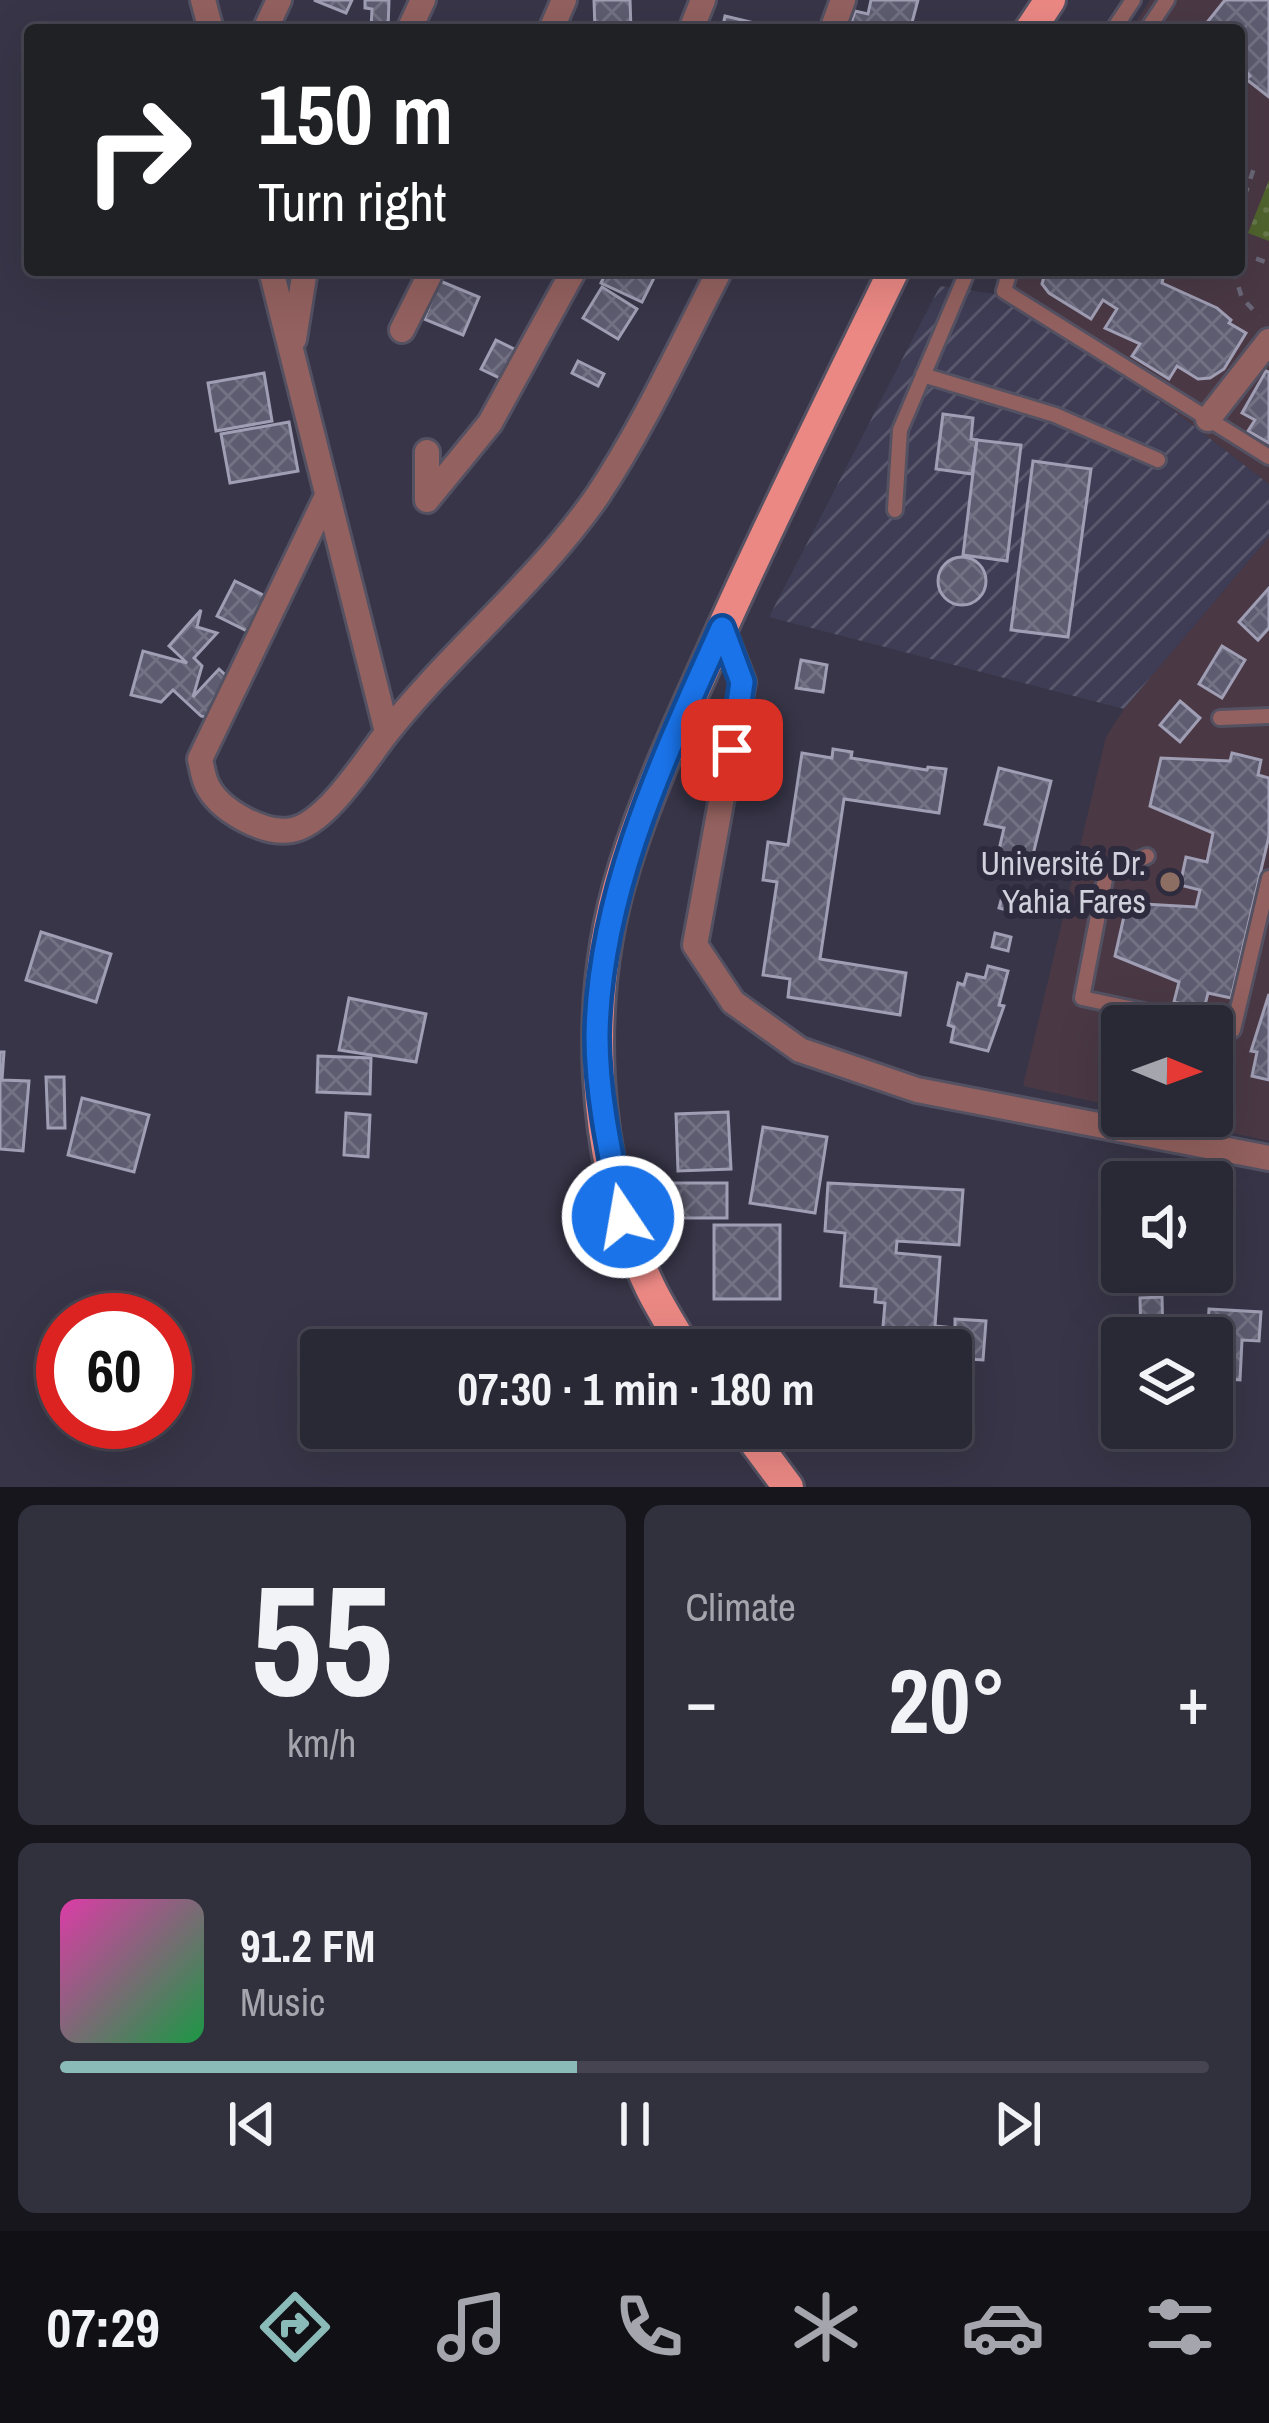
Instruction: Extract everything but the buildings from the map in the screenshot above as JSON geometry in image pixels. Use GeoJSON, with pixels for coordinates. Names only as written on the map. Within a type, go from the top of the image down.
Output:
{"type":"FeatureCollection","features":[{"type":"Feature","properties":{"kind":"main road"},"geometry":{"type":"LineString","coordinates":[[674,1329],[650,1287],[623,1217],[604,1128],[597,1036],[623,869],[722,628],[891,276]]}},
{"type":"Feature","properties":{"kind":"main road"},"geometry":{"type":"LineString","coordinates":[[760,1449],[788,1487]]}},
{"type":"Feature","properties":{"kind":"street"},"geometry":{"type":"LineString","coordinates":[[273,276],[388,732]]}},
{"type":"Feature","properties":{"kind":"street"},"geometry":{"type":"LineString","coordinates":[[292,353],[304,276]]}},
{"type":"Feature","properties":{"kind":"street"},"geometry":{"type":"LineString","coordinates":[[402,330],[429,276]]}},
{"type":"Feature","properties":{"kind":"street"},"geometry":{"type":"LineString","coordinates":[[427,452],[427,500],[490,423],[571,276]]}},
{"type":"Feature","properties":{"kind":"street"},"geometry":{"type":"LineString","coordinates":[[327,496],[200,758],[208,787],[236,815],[266,828],[293,830],[326,811],[388,732],[553,554],[598,495],[636,432],[717,276]]}},
{"type":"Feature","properties":{"kind":"street"},"geometry":{"type":"LineString","coordinates":[[1208,419],[1269,341]]}},
{"type":"Feature","properties":{"kind":"street"},"geometry":{"type":"LineString","coordinates":[[722,628],[742,682],[695,945],[734,1002],[800,1051],[916,1090],[1269,1158]]}},
{"type":"Feature","properties":{"kind":"lane"},"geometry":{"type":"LineString","coordinates":[[895,510],[900,430],[965,276]]}},
{"type":"Feature","properties":{"kind":"lane"},"geometry":{"type":"LineString","coordinates":[[1008,276],[1004,291],[1269,457]]}},
{"type":"Feature","properties":{"kind":"lane"},"geometry":{"type":"LineString","coordinates":[[923,375],[1055,415],[1158,460]]}},
{"type":"Feature","properties":{"kind":"lane"},"geometry":{"type":"LineString","coordinates":[[1220,718],[1269,716]]}},
{"type":"Feature","properties":{"kind":"lane"},"geometry":{"type":"LineString","coordinates":[[1147,856],[1106,874],[1082,998],[1233,1030],[1269,878]]}},
{"type":"Feature","properties":{"kind":"path"},"geometry":{"type":"LineString","coordinates":[[1245,195],[1256,162]]}},
{"type":"Feature","properties":{"kind":"path"},"geometry":{"type":"LineString","coordinates":[[1235,276],[1242,298],[1269,327]]}},
{"type":"Feature","properties":{"kind":"shaded area"},"geometry":{"type":"Polygon","coordinates":[[[1150,0],[1269,0],[1269,484],[1172,409],[995,294],[999,276],[1245,276],[1245,24],[1135,24],[1150,0]]]}},
{"type":"Feature","properties":{"kind":"shaded area"},"geometry":{"type":"Polygon","coordinates":[[[940,286],[995,294],[1172,409],[1269,484],[1269,537],[1124,709],[769,617],[940,286]]]}},
{"type":"Feature","properties":{"kind":"shaded area","name":"Université Dr. Yahia Fares"},"geometry":{"type":"Polygon","coordinates":[[[1269,537],[1269,1141],[1233,1133],[1233,1005],[1101,1005],[1101,1103],[1023,1086],[1106,737],[1124,709],[1269,537]]]}},
{"type":"Feature","properties":{"kind":"green space"},"geometry":{"type":"Polygon","coordinates":[[[1269,180],[1269,241],[1248,233],[1269,180]]]}},
{"type":"Feature","properties":{"kind":"place","name":"Université Dr. Yahia Fares"},"geometry":{"type":"Point","coordinates":[1170,882]}},
{"type":"Feature","properties":{"kind":"route"},"geometry":{"type":"LineString","coordinates":[[623,1217],[604,1128],[597,1036],[606,955],[623,869],[722,628],[742,682],[732,750]]}}]}
